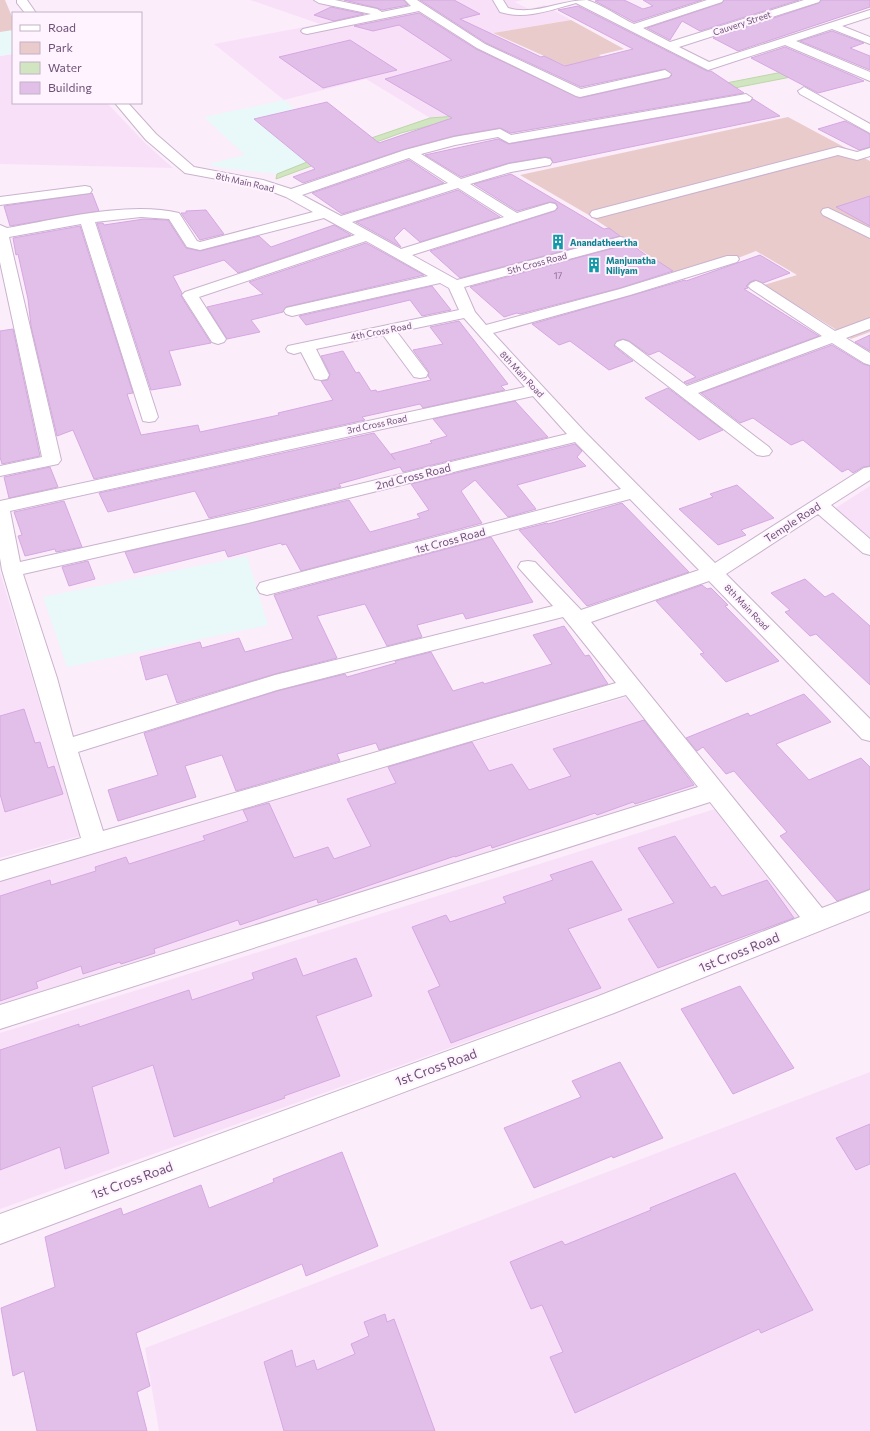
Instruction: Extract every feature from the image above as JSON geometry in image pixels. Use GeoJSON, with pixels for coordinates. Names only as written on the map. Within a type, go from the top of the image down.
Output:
{"type":"FeatureCollection","features":[{"type":"Feature","properties":{"kind":"street"},"geometry":{"type":"LineString","coordinates":[[22,0],[22,3],[30,12]]}},
{"type":"Feature","properties":{"kind":"street"},"geometry":{"type":"LineString","coordinates":[[319,0],[386,14]]}},
{"type":"Feature","properties":{"kind":"street"},"geometry":{"type":"LineString","coordinates":[[410,0],[481,46],[580,94],[664,74]]}},
{"type":"Feature","properties":{"kind":"street"},"geometry":{"type":"LineString","coordinates":[[498,0],[502,9],[508,12],[523,12],[574,0]]}},
{"type":"Feature","properties":{"kind":"street"},"geometry":{"type":"LineString","coordinates":[[578,0],[722,73]]}},
{"type":"Feature","properties":{"kind":"street"},"geometry":{"type":"LineString","coordinates":[[633,28],[718,0]]}},
{"type":"Feature","properties":{"kind":"street","name":"Cauvery Street"},"geometry":{"type":"LineString","coordinates":[[669,46],[816,0]]}},
{"type":"Feature","properties":{"kind":"street"},"geometry":{"type":"LineString","coordinates":[[307,31],[420,7]]}},
{"type":"Feature","properties":{"kind":"street"},"geometry":{"type":"LineString","coordinates":[[708,66],[870,13]]}},
{"type":"Feature","properties":{"kind":"street"},"geometry":{"type":"LineString","coordinates":[[832,25],[870,41]]}},
{"type":"Feature","properties":{"kind":"street"},"geometry":{"type":"LineString","coordinates":[[786,41],[839,62],[870,77]]}},
{"type":"Feature","properties":{"kind":"street"},"geometry":{"type":"LineString","coordinates":[[804,91],[870,129]]}},
{"type":"Feature","properties":{"kind":"street"},"geometry":{"type":"LineString","coordinates":[[291,194],[410,153],[454,141],[500,133],[509,139],[746,98]]}},
{"type":"Feature","properties":{"kind":"street","name":"8th Main Road"},"geometry":{"type":"LineString","coordinates":[[122,104],[151,137],[190,170],[263,184],[291,194],[449,281],[468,314],[536,390],[633,492],[714,572],[870,733]]}},
{"type":"Feature","properties":{"kind":"street"},"geometry":{"type":"LineString","coordinates":[[597,214],[838,151],[857,156],[870,152]]}},
{"type":"Feature","properties":{"kind":"street"},"geometry":{"type":"LineString","coordinates":[[410,153],[515,218]]}},
{"type":"Feature","properties":{"kind":"street"},"geometry":{"type":"LineString","coordinates":[[340,221],[509,168],[545,162]]}},
{"type":"Feature","properties":{"kind":"street"},"geometry":{"type":"LineString","coordinates":[[1,196],[85,190]]}},
{"type":"Feature","properties":{"kind":"street"},"geometry":{"type":"LineString","coordinates":[[400,254],[550,207]]}},
{"type":"Feature","properties":{"kind":"street"},"geometry":{"type":"LineString","coordinates":[[828,212],[870,234]]}},
{"type":"Feature","properties":{"kind":"street"},"geometry":{"type":"LineString","coordinates":[[0,471],[52,460],[0,232],[139,213],[166,214],[174,216],[192,244],[200,246],[326,213]]}},
{"type":"Feature","properties":{"kind":"street"},"geometry":{"type":"LineString","coordinates":[[87,219],[149,417]]}},
{"type":"Feature","properties":{"kind":"street"},"geometry":{"type":"LineString","coordinates":[[218,339],[190,295],[368,236]]}},
{"type":"Feature","properties":{"kind":"street","name":"5th Cross Road"},"geometry":{"type":"LineString","coordinates":[[292,311],[449,281],[620,241]]}},
{"type":"Feature","properties":{"kind":"street"},"geometry":{"type":"LineString","coordinates":[[482,331],[625,292],[732,259]]}},
{"type":"Feature","properties":{"kind":"street"},"geometry":{"type":"LineString","coordinates":[[756,286],[870,360]]}},
{"type":"Feature","properties":{"kind":"street","name":"4th Cross Road"},"geometry":{"type":"LineString","coordinates":[[321,375],[300,347],[468,314]]}},
{"type":"Feature","properties":{"kind":"street"},"geometry":{"type":"LineString","coordinates":[[686,392],[870,323]]}},
{"type":"Feature","properties":{"kind":"street"},"geometry":{"type":"LineString","coordinates":[[387,330],[420,373]]}},
{"type":"Feature","properties":{"kind":"street"},"geometry":{"type":"LineString","coordinates":[[623,345],[763,451]]}},
{"type":"Feature","properties":{"kind":"street","name":"3rd Cross Road"},"geometry":{"type":"LineString","coordinates":[[0,508],[219,458],[536,390]]}},
{"type":"Feature","properties":{"kind":"street","name":"2nd Cross Road"},"geometry":{"type":"LineString","coordinates":[[12,570],[248,517],[579,436]]}},
{"type":"Feature","properties":{"kind":"street","name":"Temple Road"},"geometry":{"type":"LineString","coordinates":[[65,748],[275,683],[572,614],[714,572],[870,472]]}},
{"type":"Feature","properties":{"kind":"street","name":"1st Cross Road"},"geometry":{"type":"LineString","coordinates":[[267,588],[633,492]]}},
{"type":"Feature","properties":{"kind":"street"},"geometry":{"type":"LineString","coordinates":[[820,505],[870,549]]}},
{"type":"Feature","properties":{"kind":"street"},"geometry":{"type":"LineString","coordinates":[[0,508],[12,570],[95,843]]}},
{"type":"Feature","properties":{"kind":"street"},"geometry":{"type":"LineString","coordinates":[[528,567],[572,614],[631,686],[818,921]]}},
{"type":"Feature","properties":{"kind":"street"},"geometry":{"type":"LineString","coordinates":[[0,871],[631,686]]}},
{"type":"Feature","properties":{"kind":"street"},"geometry":{"type":"LineString","coordinates":[[0,1017],[715,791]]}},
{"type":"Feature","properties":{"kind":"street","name":"1st Cross Road"},"geometry":{"type":"LineString","coordinates":[[0,1229],[605,1005],[870,900]]}},
{"type":"Feature","properties":{"kind":"shaded area"},"geometry":{"type":"Polygon","coordinates":[[[0,0],[5,0],[12,17],[12,54],[0,56],[0,0]]]}},
{"type":"Feature","properties":{"kind":"shaded area"},"geometry":{"type":"Polygon","coordinates":[[[250,0],[523,0],[515,2],[529,9],[545,5],[571,20],[475,36],[478,50],[527,112],[430,118],[366,79],[284,100],[214,44],[320,24],[250,0]]]}},
{"type":"Feature","properties":{"kind":"shaded area"},"geometry":{"type":"Polygon","coordinates":[[[12,54],[12,104],[108,104],[144,142],[173,168],[0,164],[0,56],[12,54]]]}},
{"type":"Feature","properties":{"kind":"shaded area"},"geometry":{"type":"Polygon","coordinates":[[[284,100],[342,148],[277,174],[221,168],[208,164],[245,155],[204,117],[284,100]]]}},
{"type":"Feature","properties":{"kind":"shaded area"},"geometry":{"type":"Polygon","coordinates":[[[870,486],[870,546],[831,511],[870,486]]]}},
{"type":"Feature","properties":{"kind":"shaded area"},"geometry":{"type":"Polygon","coordinates":[[[247,556],[268,625],[67,667],[43,597],[247,556]]]}},
{"type":"Feature","properties":{"kind":"shaded area"},"geometry":{"type":"Polygon","coordinates":[[[0,572],[80,836],[0,858],[0,572]]]}},
{"type":"Feature","properties":{"kind":"shaded area"},"geometry":{"type":"Polygon","coordinates":[[[633,695],[697,788],[0,1010],[0,881],[633,695]]]}},
{"type":"Feature","properties":{"kind":"shaded area"},"geometry":{"type":"Polygon","coordinates":[[[718,808],[804,921],[0,1209],[0,1033],[718,808]]]}},
{"type":"Feature","properties":{"kind":"shaded area"},"geometry":{"type":"Polygon","coordinates":[[[870,1072],[870,1431],[159,1431],[145,1348],[870,1072]]]}},
{"type":"Feature","properties":{"kind":"green space"},"geometry":{"type":"Polygon","coordinates":[[[0,0],[5,0],[12,17],[12,30],[0,32],[0,0]]]}},
{"type":"Feature","properties":{"kind":"green space"},"geometry":{"type":"Polygon","coordinates":[[[571,20],[624,49],[599,55],[613,64],[582,73],[493,33],[571,20]]]}},
{"type":"Feature","properties":{"kind":"green space"},"geometry":{"type":"Polygon","coordinates":[[[788,117],[870,161],[870,332],[851,339],[764,285],[797,275],[756,251],[684,279],[587,214],[520,175],[788,117]]]}},
{"type":"Feature","properties":{"kind":"water"},"geometry":{"type":"Polygon","coordinates":[[[824,64],[832,69],[637,107],[550,116],[436,124],[401,133],[276,179],[277,174],[342,148],[430,118],[618,104],[824,64]]]}},
{"type":"Feature","properties":{"kind":"building"},"geometry":{"type":"Polygon","coordinates":[[[344,0],[404,0],[408,5],[382,10],[344,0]]]}},
{"type":"Feature","properties":{"kind":"building"},"geometry":{"type":"Polygon","coordinates":[[[420,0],[454,0],[480,14],[460,19],[541,57],[544,56],[565,66],[633,49],[558,10],[578,6],[707,71],[711,71],[744,93],[511,133],[500,128],[454,136],[405,149],[303,183],[293,177],[315,169],[254,119],[327,102],[379,143],[452,118],[385,79],[452,60],[399,25],[373,31],[354,26],[419,13],[476,49],[580,98],[669,78],[672,75],[665,69],[581,87],[486,43],[420,0]]]}},
{"type":"Feature","properties":{"kind":"building"},"geometry":{"type":"Polygon","coordinates":[[[624,0],[643,9],[653,6],[643,0],[702,0],[634,22],[595,1],[624,0]]]}},
{"type":"Feature","properties":{"kind":"building"},"geometry":{"type":"Polygon","coordinates":[[[724,0],[799,0],[700,31],[682,21],[670,40],[647,28],[722,3],[724,0]]]}},
{"type":"Feature","properties":{"kind":"building"},"geometry":{"type":"Polygon","coordinates":[[[821,0],[870,0],[870,7],[738,51],[713,38],[819,3],[821,0]]]}},
{"type":"Feature","properties":{"kind":"building"},"geometry":{"type":"Polygon","coordinates":[[[331,7],[364,14],[334,21],[314,15],[331,7]]]}},
{"type":"Feature","properties":{"kind":"building"},"geometry":{"type":"Polygon","coordinates":[[[832,31],[864,43],[850,48],[870,56],[870,70],[800,41],[832,31]]]}},
{"type":"Feature","properties":{"kind":"building"},"geometry":{"type":"Polygon","coordinates":[[[350,40],[397,70],[323,88],[279,57],[350,40]]]}},
{"type":"Feature","properties":{"kind":"building"},"geometry":{"type":"Polygon","coordinates":[[[785,47],[864,81],[818,93],[751,58],[785,47]]]}},
{"type":"Feature","properties":{"kind":"building"},"geometry":{"type":"Polygon","coordinates":[[[753,99],[780,116],[553,163],[551,158],[545,157],[509,163],[461,177],[425,155],[498,139],[509,144],[750,102],[753,99]]]}},
{"type":"Feature","properties":{"kind":"building"},"geometry":{"type":"Polygon","coordinates":[[[845,121],[870,134],[870,147],[859,150],[818,129],[845,121]]]}},
{"type":"Feature","properties":{"kind":"building"},"geometry":{"type":"Polygon","coordinates":[[[409,160],[444,183],[342,214],[312,193],[409,160]]]}},
{"type":"Feature","properties":{"kind":"building"},"geometry":{"type":"Polygon","coordinates":[[[511,174],[604,229],[609,228],[620,236],[460,278],[430,251],[555,211],[558,208],[556,203],[550,202],[517,211],[474,184],[511,174]]]}},
{"type":"Feature","properties":{"kind":"building"},"geometry":{"type":"Polygon","coordinates":[[[458,190],[500,217],[420,242],[404,228],[394,238],[401,247],[356,222],[458,190]]]}},
{"type":"Feature","properties":{"kind":"building"},"geometry":{"type":"Polygon","coordinates":[[[92,193],[99,211],[10,226],[4,206],[92,193]]]}},
{"type":"Feature","properties":{"kind":"building"},"geometry":{"type":"Polygon","coordinates":[[[870,196],[870,226],[836,207],[870,196]]]}},
{"type":"Feature","properties":{"kind":"building"},"geometry":{"type":"Polygon","coordinates":[[[206,210],[224,234],[200,240],[181,213],[186,213],[186,211],[206,210]]]}},
{"type":"Feature","properties":{"kind":"building"},"geometry":{"type":"Polygon","coordinates":[[[144,219],[168,220],[186,248],[200,251],[259,236],[271,247],[334,225],[351,235],[238,273],[224,260],[173,276],[182,293],[181,296],[211,343],[169,351],[181,385],[151,390],[97,223],[103,223],[104,225],[144,219]]]}},
{"type":"Feature","properties":{"kind":"building"},"geometry":{"type":"Polygon","coordinates":[[[80,226],[133,393],[127,394],[141,435],[198,425],[200,432],[279,415],[278,413],[333,400],[321,381],[328,380],[330,374],[321,356],[343,351],[356,373],[359,372],[371,391],[376,390],[377,392],[431,380],[428,376],[429,372],[413,350],[443,344],[430,327],[459,321],[508,384],[501,386],[505,390],[423,408],[420,404],[362,417],[365,420],[94,479],[73,430],[57,436],[31,326],[28,299],[13,238],[80,226]]]}},
{"type":"Feature","properties":{"kind":"building"},"geometry":{"type":"Polygon","coordinates":[[[628,242],[653,260],[656,260],[673,271],[620,288],[504,317],[470,287],[625,245],[628,242]]]}},
{"type":"Feature","properties":{"kind":"building"},"geometry":{"type":"Polygon","coordinates":[[[366,243],[424,275],[286,307],[283,312],[251,320],[260,332],[227,339],[207,307],[263,294],[249,282],[366,243]]]}},
{"type":"Feature","properties":{"kind":"building"},"geometry":{"type":"Polygon","coordinates":[[[760,255],[790,273],[763,283],[755,280],[746,286],[748,288],[744,289],[819,336],[687,384],[684,382],[696,377],[659,351],[649,355],[629,341],[623,339],[617,341],[614,346],[633,361],[609,370],[570,341],[559,345],[532,324],[685,280],[686,281],[760,255]]]}},
{"type":"Feature","properties":{"kind":"building"},"geometry":{"type":"Polygon","coordinates":[[[432,286],[451,310],[422,316],[410,300],[306,325],[299,316],[432,286]]]}},
{"type":"Feature","properties":{"kind":"building"},"geometry":{"type":"Polygon","coordinates":[[[13,329],[40,456],[2,464],[0,457],[0,331],[13,329]]]}},
{"type":"Feature","properties":{"kind":"building"},"geometry":{"type":"Polygon","coordinates":[[[870,335],[870,351],[855,342],[870,335]]]}},
{"type":"Feature","properties":{"kind":"building"},"geometry":{"type":"Polygon","coordinates":[[[832,345],[863,364],[870,366],[870,466],[863,467],[853,473],[848,469],[842,472],[803,440],[791,445],[753,418],[740,423],[701,393],[832,345]]]}},
{"type":"Feature","properties":{"kind":"building"},"geometry":{"type":"Polygon","coordinates":[[[668,388],[723,430],[699,440],[645,398],[668,388]]]}},
{"type":"Feature","properties":{"kind":"building"},"geometry":{"type":"Polygon","coordinates":[[[515,401],[548,437],[403,472],[400,467],[339,484],[341,487],[209,518],[195,491],[108,512],[99,493],[374,433],[395,460],[391,454],[432,443],[430,441],[447,436],[433,419],[515,401]]]}},
{"type":"Feature","properties":{"kind":"building"},"geometry":{"type":"Polygon","coordinates":[[[575,444],[582,451],[577,457],[586,466],[517,485],[536,509],[508,517],[475,480],[461,491],[482,523],[301,571],[286,544],[282,545],[281,543],[228,557],[225,550],[134,573],[125,552],[349,500],[370,532],[420,518],[417,514],[429,510],[411,484],[575,444]]]}},
{"type":"Feature","properties":{"kind":"building"},"geometry":{"type":"Polygon","coordinates":[[[50,467],[58,487],[9,498],[4,477],[50,467]]]}},
{"type":"Feature","properties":{"kind":"building"},"geometry":{"type":"Polygon","coordinates":[[[737,485],[774,518],[741,530],[746,535],[718,545],[679,509],[713,497],[710,494],[737,485]]]}},
{"type":"Feature","properties":{"kind":"building"},"geometry":{"type":"Polygon","coordinates":[[[64,501],[82,547],[56,552],[55,549],[25,556],[18,536],[22,535],[14,512],[64,501]]]}},
{"type":"Feature","properties":{"kind":"building"},"geometry":{"type":"Polygon","coordinates":[[[622,503],[689,572],[587,606],[519,530],[548,524],[622,503]]]}},
{"type":"Feature","properties":{"kind":"building"},"geometry":{"type":"Polygon","coordinates":[[[491,537],[533,602],[466,619],[463,613],[417,625],[422,637],[387,646],[365,604],[317,616],[337,658],[275,674],[177,703],[167,674],[146,680],[140,657],[200,642],[202,648],[239,638],[245,652],[293,639],[274,595],[491,537]]]}},
{"type":"Feature","properties":{"kind":"building"},"geometry":{"type":"Polygon","coordinates":[[[88,561],[95,579],[69,586],[62,567],[88,561]]]}},
{"type":"Feature","properties":{"kind":"building"},"geometry":{"type":"Polygon","coordinates":[[[805,579],[825,597],[833,593],[870,626],[870,685],[816,634],[810,636],[785,612],[790,610],[771,593],[805,579]]]}},
{"type":"Feature","properties":{"kind":"building"},"geometry":{"type":"Polygon","coordinates":[[[702,585],[707,589],[711,588],[728,605],[725,606],[779,661],[726,682],[700,654],[704,653],[656,601],[702,585]]]}},
{"type":"Feature","properties":{"kind":"building"},"geometry":{"type":"Polygon","coordinates":[[[564,626],[585,656],[589,655],[608,684],[379,750],[376,743],[337,754],[340,761],[236,791],[222,755],[185,766],[196,797],[118,821],[108,790],[158,775],[144,733],[277,691],[345,674],[347,677],[396,663],[395,661],[431,652],[453,691],[483,682],[484,684],[552,664],[533,635],[564,626]]]}},
{"type":"Feature","properties":{"kind":"building"},"geometry":{"type":"Polygon","coordinates":[[[804,694],[831,722],[776,744],[809,780],[861,758],[870,767],[870,889],[837,901],[780,836],[787,832],[734,771],[726,774],[703,747],[697,751],[686,738],[748,713],[750,716],[804,694]]]}},
{"type":"Feature","properties":{"kind":"building"},"geometry":{"type":"Polygon","coordinates":[[[24,709],[35,743],[40,742],[48,768],[54,766],[63,794],[5,812],[0,794],[0,716],[24,709]]]}},
{"type":"Feature","properties":{"kind":"building"},"geometry":{"type":"Polygon","coordinates":[[[644,720],[694,785],[635,804],[633,802],[597,815],[595,813],[492,848],[491,845],[455,856],[318,903],[317,899],[240,925],[238,920],[154,949],[155,953],[121,964],[120,962],[83,974],[81,966],[36,982],[38,988],[0,1001],[0,896],[50,880],[51,885],[96,871],[95,867],[126,857],[129,864],[205,840],[203,836],[248,821],[243,810],[269,803],[294,858],[328,847],[334,859],[371,846],[347,799],[396,783],[388,767],[472,742],[489,771],[512,764],[529,790],[571,776],[553,749],[644,720]]]}},
{"type":"Feature","properties":{"kind":"building"},"geometry":{"type":"Polygon","coordinates":[[[675,836],[711,888],[715,886],[722,896],[767,880],[794,918],[658,968],[628,919],[674,903],[638,848],[675,836]]]}},
{"type":"Feature","properties":{"kind":"building"},"geometry":{"type":"Polygon","coordinates":[[[592,861],[622,910],[568,929],[601,988],[451,1043],[428,991],[440,986],[412,927],[446,915],[450,922],[506,903],[503,897],[553,880],[550,875],[592,861]]]}},
{"type":"Feature","properties":{"kind":"building"},"geometry":{"type":"Polygon","coordinates":[[[296,958],[303,976],[356,958],[372,996],[316,1016],[340,1076],[284,1096],[285,1098],[174,1137],[153,1065],[92,1087],[109,1153],[65,1169],[60,1147],[0,1170],[0,1050],[79,1024],[79,1027],[189,990],[192,1000],[254,979],[252,973],[296,958]]]}},
{"type":"Feature","properties":{"kind":"building"},"geometry":{"type":"Polygon","coordinates":[[[740,986],[794,1068],[733,1094],[681,1009],[740,986]]]}},
{"type":"Feature","properties":{"kind":"building"},"geometry":{"type":"Polygon","coordinates":[[[620,1062],[663,1138],[613,1158],[612,1156],[534,1188],[504,1128],[581,1097],[572,1081],[620,1062]]]}},
{"type":"Feature","properties":{"kind":"building"},"geometry":{"type":"Polygon","coordinates":[[[870,1124],[870,1164],[856,1170],[836,1138],[870,1124]]]}},
{"type":"Feature","properties":{"kind":"building"},"geometry":{"type":"Polygon","coordinates":[[[342,1152],[378,1246],[306,1276],[302,1264],[136,1333],[150,1386],[137,1392],[147,1431],[37,1431],[24,1371],[13,1376],[1,1308],[55,1287],[45,1237],[121,1208],[123,1215],[201,1185],[209,1208],[274,1182],[273,1179],[342,1152]]]}},
{"type":"Feature","properties":{"kind":"building"},"geometry":{"type":"Polygon","coordinates":[[[735,1173],[813,1310],[761,1333],[759,1329],[575,1413],[550,1357],[563,1352],[542,1305],[531,1309],[510,1262],[562,1241],[565,1245],[651,1210],[650,1208],[735,1173]]]}},
{"type":"Feature","properties":{"kind":"building"},"geometry":{"type":"Polygon","coordinates":[[[385,1314],[387,1322],[394,1319],[435,1431],[284,1431],[264,1362],[292,1350],[296,1367],[314,1360],[317,1370],[355,1354],[351,1344],[369,1336],[364,1322],[385,1314]]]}},
{"type":"Feature","properties":{"kind":"place","name":"Anandatheertha"},"geometry":{"type":"Point","coordinates":[558,242]}},
{"type":"Feature","properties":{"kind":"place","name":"Manjunatha Niliyam"},"geometry":{"type":"Point","coordinates":[594,265]}}]}
